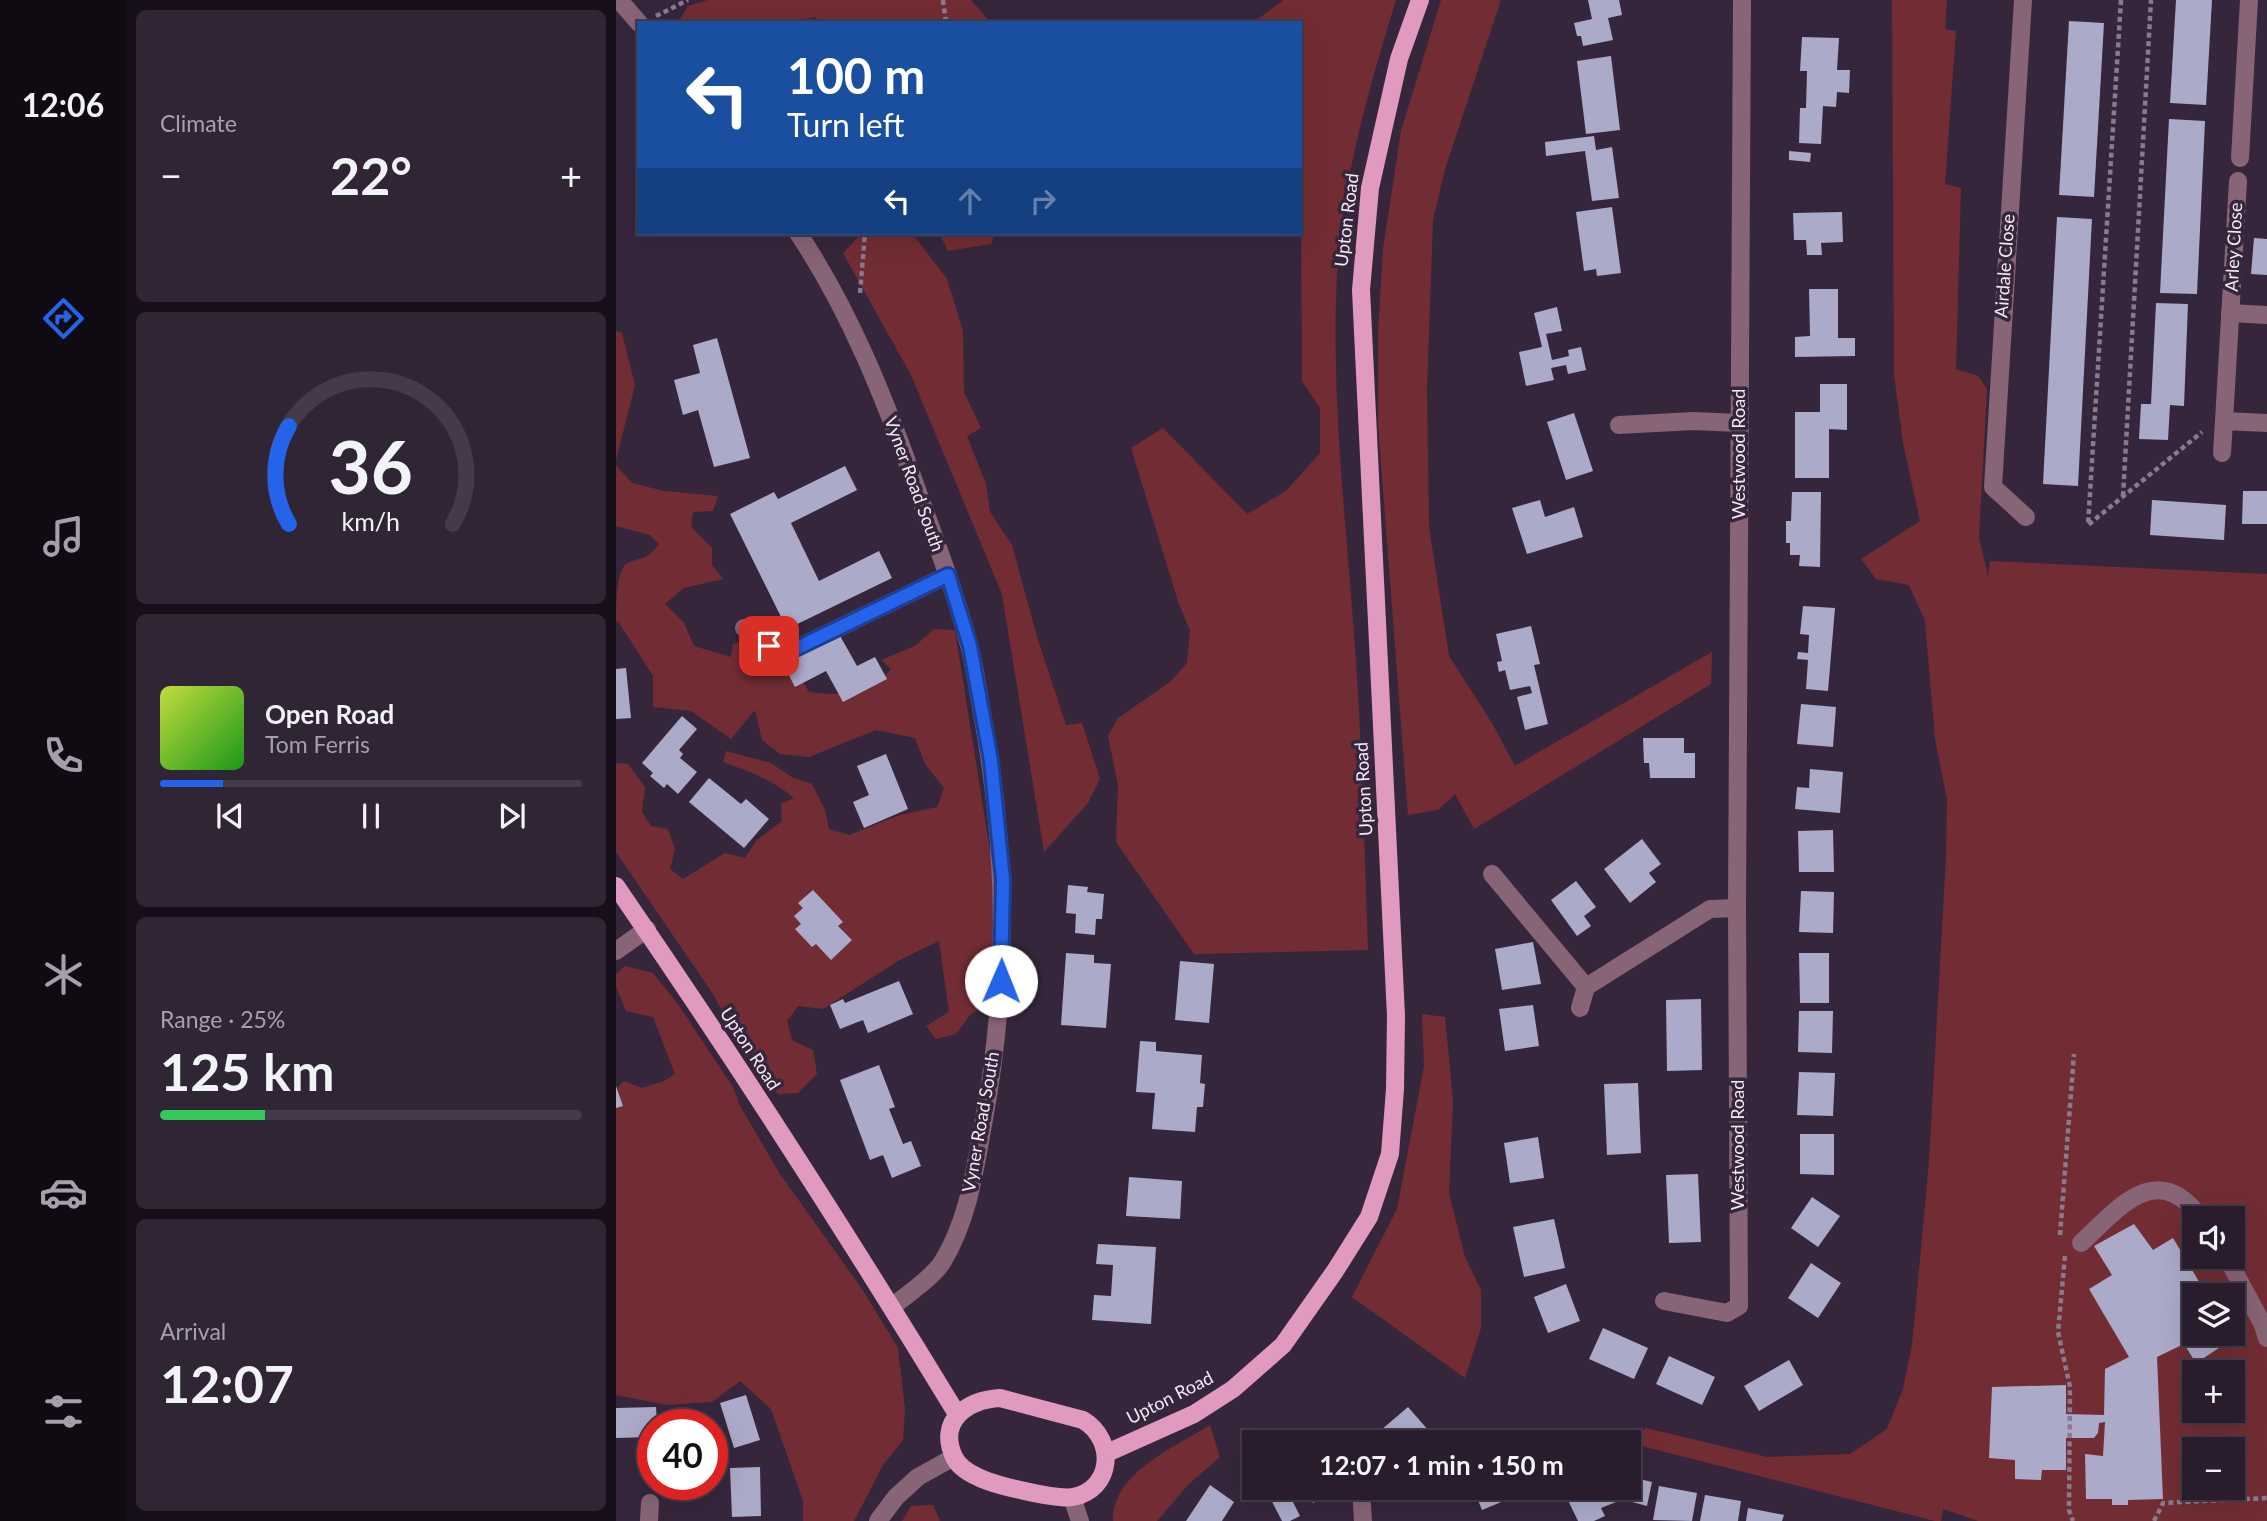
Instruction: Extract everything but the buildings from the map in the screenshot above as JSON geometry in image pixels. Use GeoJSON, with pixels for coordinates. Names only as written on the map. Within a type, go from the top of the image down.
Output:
{"type":"FeatureCollection","features":[{"type":"Feature","properties":{"kind":"main road","name":"Upton Road"},"geometry":{"type":"LineString","coordinates":[[1107,1453],[1194,1414],[1233,1389],[1283,1345],[1369,1217],[1391,1153],[1396,1016],[1361,290],[1370,188],[1399,59],[1420,0]]}},
{"type":"Feature","properties":{"kind":"main road","name":"Upton Road"},"geometry":{"type":"LineString","coordinates":[[616,886],[647,929],[892,1307],[957,1414]]}},
{"type":"Feature","properties":{"kind":"main road"},"geometry":{"type":"LineString","coordinates":[[1000,1398],[1083,1420],[1095,1427],[1103,1438],[1107,1453],[1105,1467],[1097,1483],[1086,1492],[1072,1497],[1053,1496],[981,1479],[963,1468],[954,1457],[950,1441],[957,1414],[970,1404],[1000,1398]]}},
{"type":"Feature","properties":{"kind":"street","name":"Westwood Road"},"geometry":{"type":"LineString","coordinates":[[1664,1301],[1727,1313],[1738,1306],[1737,908],[1742,0]]}},
{"type":"Feature","properties":{"kind":"street","name":"Airdale Close"},"geometry":{"type":"LineString","coordinates":[[2023,0],[1993,487],[2026,517]]}},
{"type":"Feature","properties":{"kind":"street"},"geometry":{"type":"LineString","coordinates":[[621,2],[646,20]]}},
{"type":"Feature","properties":{"kind":"street"},"geometry":{"type":"LineString","coordinates":[[2240,158],[2255,10]]}},
{"type":"Feature","properties":{"kind":"street","name":"Arley Close"},"geometry":{"type":"LineString","coordinates":[[2222,453],[2238,181]]}},
{"type":"Feature","properties":{"kind":"street","name":"Vyner Road South"},"geometry":{"type":"LineString","coordinates":[[799,235],[822,269],[857,336],[901,444],[948,575],[970,646],[991,761],[1003,880],[1001,981],[990,1085],[966,1213],[942,1264],[892,1307]]}},
{"type":"Feature","properties":{"kind":"street","name":"Arley Close"},"geometry":{"type":"LineString","coordinates":[[2230,313],[2267,316]]}},
{"type":"Feature","properties":{"kind":"street"},"geometry":{"type":"LineString","coordinates":[[2224,417],[2267,423]]}},
{"type":"Feature","properties":{"kind":"street"},"geometry":{"type":"LineString","coordinates":[[1619,425],[1693,421],[1739,423]]}},
{"type":"Feature","properties":{"kind":"street"},"geometry":{"type":"LineString","coordinates":[[744,628],[769,646],[791,651],[948,575]]}},
{"type":"Feature","properties":{"kind":"street"},"geometry":{"type":"LineString","coordinates":[[1492,874],[1586,987]]}},
{"type":"Feature","properties":{"kind":"street"},"geometry":{"type":"LineString","coordinates":[[1580,1008],[1586,987],[1710,909],[1737,908]]}},
{"type":"Feature","properties":{"kind":"street"},"geometry":{"type":"LineString","coordinates":[[616,951],[647,929]]}},
{"type":"Feature","properties":{"kind":"street"},"geometry":{"type":"LineString","coordinates":[[2073,1245],[2141,1191],[2174,1194],[2192,1206]]}},
{"type":"Feature","properties":{"kind":"street"},"geometry":{"type":"LineString","coordinates":[[2234,1269],[2267,1338]]}},
{"type":"Feature","properties":{"kind":"street"},"geometry":{"type":"LineString","coordinates":[[878,1521],[896,1497],[918,1476],[954,1457]]}},
{"type":"Feature","properties":{"kind":"street"},"geometry":{"type":"LineString","coordinates":[[1072,1497],[1080,1521]]}},
{"type":"Feature","properties":{"kind":"street"},"geometry":{"type":"LineString","coordinates":[[1362,1500],[1363,1521]]}},
{"type":"Feature","properties":{"kind":"street"},"geometry":{"type":"LineString","coordinates":[[649,1521],[650,1503]]}},
{"type":"Feature","properties":{"kind":"path"},"geometry":{"type":"LineString","coordinates":[[646,20],[688,0]]}},
{"type":"Feature","properties":{"kind":"path"},"geometry":{"type":"LineString","coordinates":[[943,0],[946,21]]}},
{"type":"Feature","properties":{"kind":"path"},"geometry":{"type":"LineString","coordinates":[[2121,0],[2088,526],[2224,417]]}},
{"type":"Feature","properties":{"kind":"path"},"geometry":{"type":"LineString","coordinates":[[2123,497],[2151,0]]}},
{"type":"Feature","properties":{"kind":"path"},"geometry":{"type":"LineString","coordinates":[[860,298],[865,235]]}},
{"type":"Feature","properties":{"kind":"path"},"geometry":{"type":"LineString","coordinates":[[2060,1235],[2074,1054]]}},
{"type":"Feature","properties":{"kind":"path"},"geometry":{"type":"LineString","coordinates":[[2073,1245],[2058,1332],[2070,1387],[2069,1510],[2073,1521]]}},
{"type":"Feature","properties":{"kind":"path"},"geometry":{"type":"LineString","coordinates":[[2154,1521],[2163,1503],[2267,1498]]}},
{"type":"Feature","properties":{"kind":"shaded area"},"geometry":{"type":"Polygon","coordinates":[[[708,0],[971,0],[989,21],[817,21],[816,17],[791,21],[679,21],[688,6],[708,0]]]}},
{"type":"Feature","properties":{"kind":"shaded area"},"geometry":{"type":"Polygon","coordinates":[[[1284,0],[1396,0],[1358,135],[1345,204],[1337,274],[1336,363],[1340,453],[1359,712],[1368,950],[1194,954],[1116,842],[1118,785],[1108,736],[1118,718],[1170,682],[1187,663],[1190,631],[1178,601],[1131,448],[1163,428],[1247,514],[1286,491],[1320,453],[1320,408],[1302,381],[1302,21],[1255,21],[1284,0]]]}},
{"type":"Feature","properties":{"kind":"shaded area"},"geometry":{"type":"Polygon","coordinates":[[[1441,0],[1501,0],[1445,169],[1433,220],[1427,389],[1429,527],[1449,656],[1492,723],[1515,766],[1712,652],[1711,684],[1474,829],[1455,794],[1438,810],[1408,815],[1378,425],[1378,333],[1383,249],[1401,131],[1441,0]]]}},
{"type":"Feature","properties":{"kind":"shaded area"},"geometry":{"type":"Polygon","coordinates":[[[1892,0],[1947,0],[1945,29],[1956,31],[1945,184],[1961,188],[1956,369],[1978,376],[1987,389],[1979,537],[1988,576],[1990,561],[2267,574],[2267,1521],[1978,1521],[1943,1509],[1941,1521],[1935,1521],[1641,1446],[1641,1432],[1646,1428],[1767,1457],[1850,1454],[1887,1429],[1903,1389],[1912,1345],[1929,1162],[1947,799],[1935,739],[1925,621],[1909,585],[1876,579],[1861,559],[1920,521],[1903,443],[1894,374],[1892,0]]]}},
{"type":"Feature","properties":{"kind":"shaded area"},"geometry":{"type":"Polygon","coordinates":[[[860,235],[914,235],[947,279],[963,331],[964,392],[981,428],[967,436],[986,484],[990,512],[1012,545],[1037,637],[1066,725],[1082,723],[1100,779],[1088,803],[1044,852],[1002,594],[911,375],[843,253],[860,235]]]}},
{"type":"Feature","properties":{"kind":"shaded area"},"geometry":{"type":"Polygon","coordinates":[[[940,235],[995,235],[991,244],[948,251],[940,235]]]}},
{"type":"Feature","properties":{"kind":"shaded area"},"geometry":{"type":"Polygon","coordinates":[[[616,331],[622,333],[635,385],[616,460],[616,331]]]}},
{"type":"Feature","properties":{"kind":"shaded area"},"geometry":{"type":"Polygon","coordinates":[[[616,465],[632,483],[664,491],[718,496],[713,511],[693,512],[691,527],[712,548],[712,565],[723,579],[684,588],[665,604],[684,623],[694,646],[731,657],[733,644],[746,641],[793,665],[809,692],[843,694],[864,690],[873,685],[891,669],[881,660],[915,646],[934,629],[955,630],[1000,914],[1001,996],[970,1015],[956,1034],[936,1039],[926,1026],[949,1012],[939,941],[898,961],[823,1009],[798,1006],[787,1021],[792,1040],[813,1050],[817,1074],[798,1093],[779,1094],[760,1080],[713,994],[616,852],[616,763],[628,764],[645,787],[642,812],[651,826],[668,829],[675,849],[670,869],[683,879],[725,853],[745,858],[756,841],[782,821],[781,804],[794,798],[769,781],[723,762],[726,751],[771,763],[793,778],[812,784],[825,810],[829,829],[849,835],[900,815],[937,807],[944,788],[925,764],[915,738],[876,730],[809,757],[780,754],[762,740],[755,710],[731,739],[691,711],[653,707],[653,676],[618,621],[616,623],[616,608],[618,582],[623,568],[626,564],[646,556],[659,544],[650,535],[616,526],[616,465]]]}},
{"type":"Feature","properties":{"kind":"shaded area"},"geometry":{"type":"Polygon","coordinates":[[[625,966],[653,973],[677,1003],[733,1087],[740,1106],[780,1174],[862,1289],[898,1348],[905,1409],[903,1440],[883,1465],[854,1521],[803,1521],[803,1501],[771,1409],[740,1381],[712,1402],[667,1405],[616,1395],[616,1089],[624,1081],[642,1088],[664,1081],[675,1074],[653,1017],[626,1011],[616,987],[616,974],[625,966]]]}},
{"type":"Feature","properties":{"kind":"shaded area"},"geometry":{"type":"Polygon","coordinates":[[[1422,1014],[1445,1017],[1453,1101],[1449,1193],[1465,1257],[1481,1290],[1481,1328],[1465,1378],[1352,1297],[1397,1209],[1424,1066],[1422,1014]]]}},
{"type":"Feature","properties":{"kind":"shaded area"},"geometry":{"type":"Polygon","coordinates":[[[1210,1425],[1220,1457],[1188,1485],[1157,1521],[1113,1521],[1115,1504],[1134,1475],[1164,1452],[1210,1425]]]}},
{"type":"Feature","properties":{"kind":"shaded area"},"geometry":{"type":"Polygon","coordinates":[[[933,1505],[940,1521],[902,1521],[911,1506],[933,1505]]]}},
{"type":"Feature","properties":{"kind":"route"},"geometry":{"type":"LineString","coordinates":[[769,646],[791,651],[948,575],[970,646],[991,761],[1003,880],[1001,981]]}}]}
